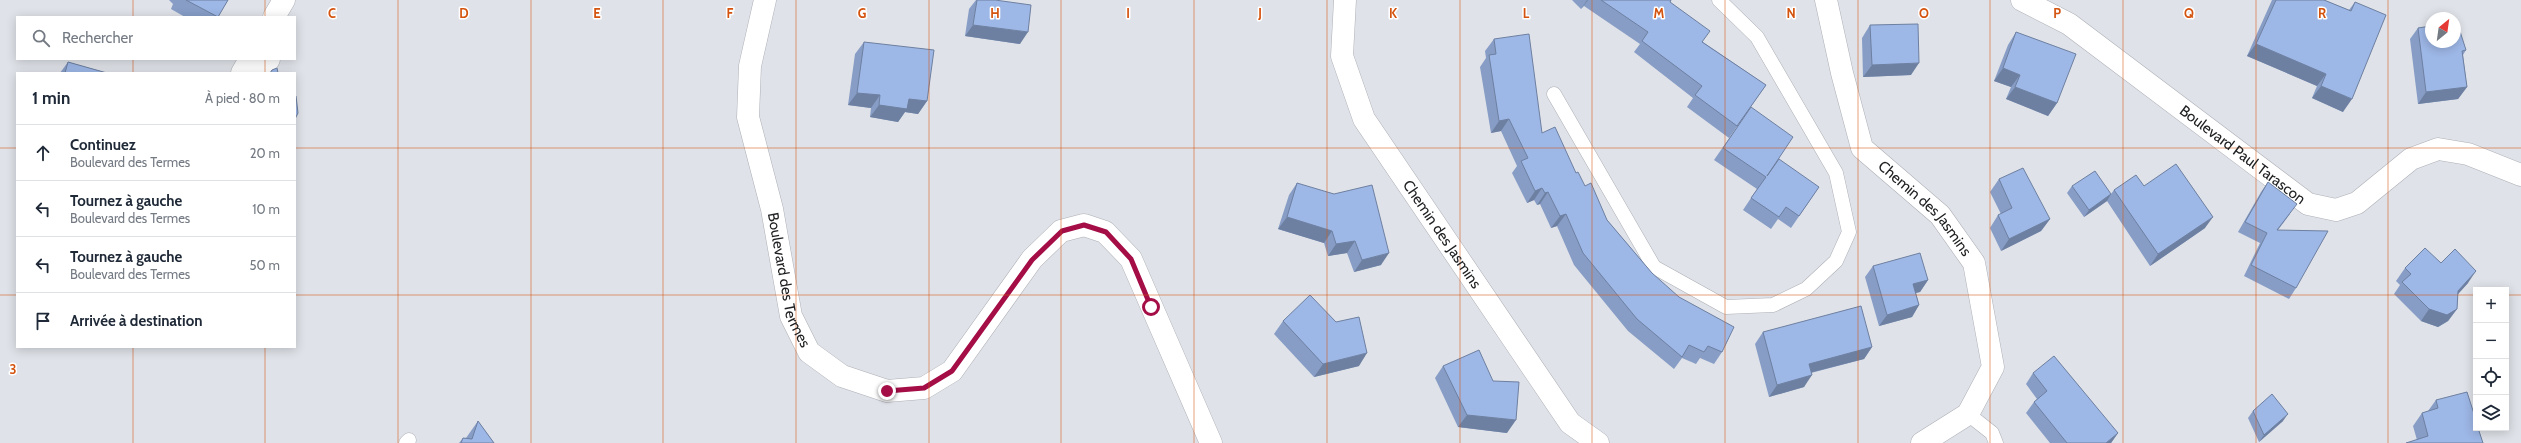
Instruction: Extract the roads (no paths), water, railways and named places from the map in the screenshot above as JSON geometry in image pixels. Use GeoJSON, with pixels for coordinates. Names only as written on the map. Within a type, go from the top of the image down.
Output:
{"type":"FeatureCollection","features":[{"type":"Feature","properties":{"kind":"street"},"geometry":{"type":"LineString","coordinates":[[275,16],[284,0]]}},
{"type":"Feature","properties":{"kind":"street"},"geometry":{"type":"LineString","coordinates":[[292,16],[301,0]]}},
{"type":"Feature","properties":{"kind":"street","name":"Boulevard des Termes"},"geometry":{"type":"LineString","coordinates":[[765,0],[750,66],[748,117],[772,209],[791,316],[809,352],[842,376],[887,391],[924,388],[952,371],[1032,260],[1062,231],[1084,225],[1106,232],[1131,259],[1211,443]]}},
{"type":"Feature","properties":{"kind":"street","name":"Chemin des Jasmins"},"geometry":{"type":"LineString","coordinates":[[1345,0],[1342,56],[1364,119],[1570,423],[1598,443]]}},
{"type":"Feature","properties":{"kind":"street","name":"Chemin des Jasmins"},"geometry":{"type":"LineString","coordinates":[[1826,0],[1842,73],[1862,148],[1940,215],[1974,263],[1993,367],[1968,414],[1922,443]]}},
{"type":"Feature","properties":{"kind":"street","name":"Boulevard Paul Tarascon"},"geometry":{"type":"LineString","coordinates":[[2022,0],[2068,24],[2308,204],[2336,210],[2357,203],[2411,159],[2438,149],[2468,154],[2521,175]]}},
{"type":"Feature","properties":{"kind":"street"},"geometry":{"type":"LineString","coordinates":[[244,72],[261,62]]}},
{"type":"Feature","properties":{"kind":"lane"},"geometry":{"type":"LineString","coordinates":[[1554,94],[1654,267],[1726,307],[1773,305],[1806,289],[1836,261],[1849,232],[1836,173],[1757,37],[1719,0]]}},
{"type":"Feature","properties":{"kind":"lane"},"geometry":{"type":"LineString","coordinates":[[1968,414],[1992,433],[1996,443]]}}]}
